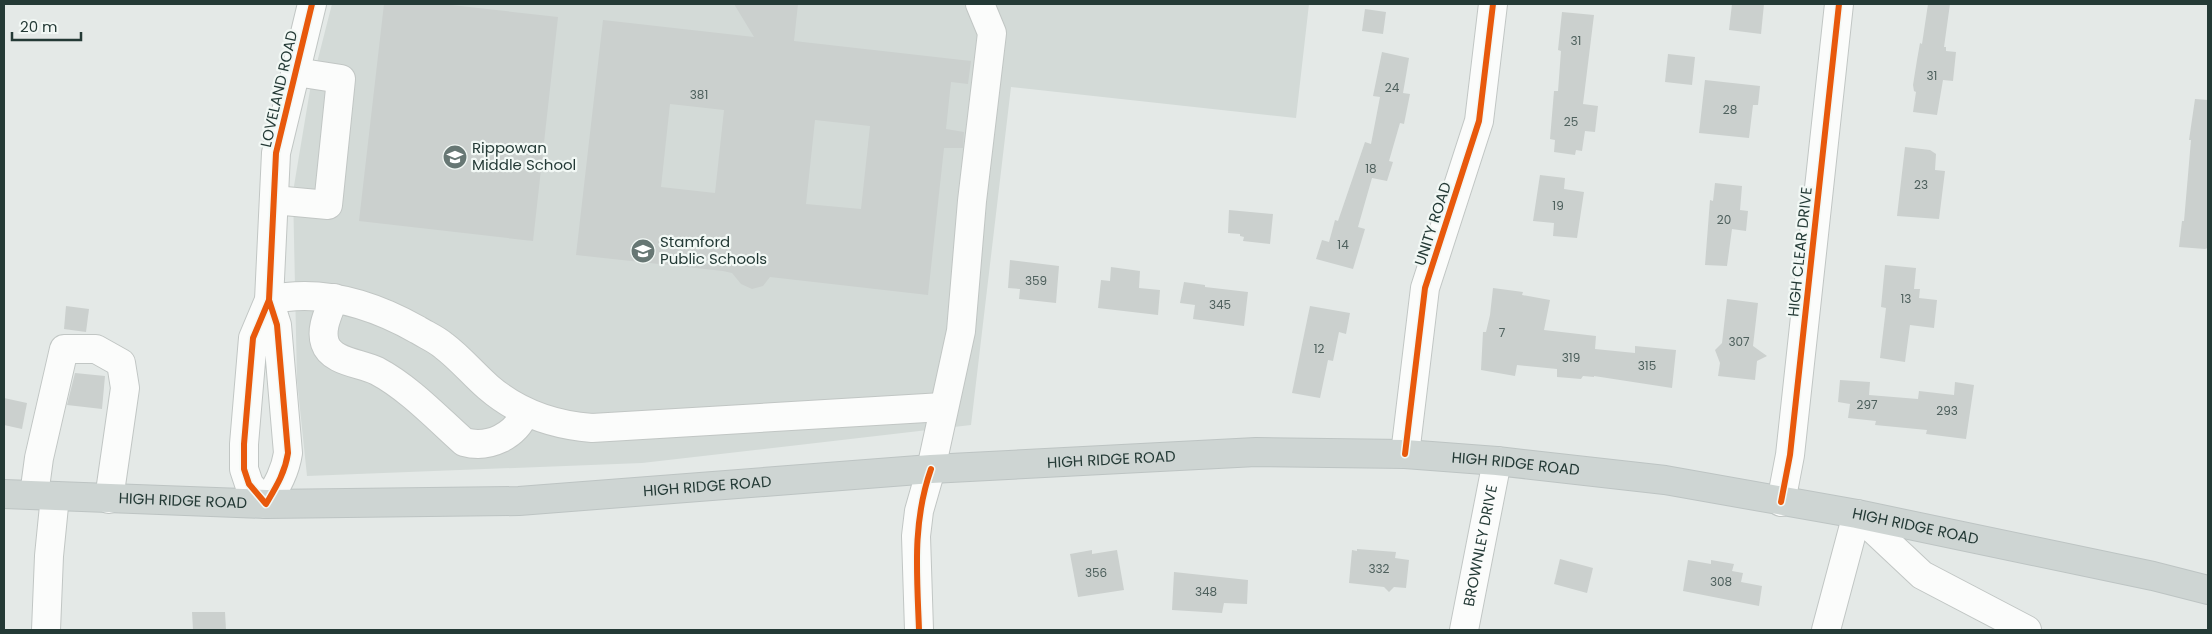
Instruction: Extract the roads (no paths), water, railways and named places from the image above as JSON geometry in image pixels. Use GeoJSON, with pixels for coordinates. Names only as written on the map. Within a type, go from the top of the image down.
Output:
{"type":"FeatureCollection","features":[{"type":"Feature","properties":{"kind":"main road","name":"HIGH RIDGE ROAD"},"geometry":{"type":"LineString","coordinates":[[4,494],[266,504],[519,501],[931,469],[1256,452],[1405,454],[1497,461],[1665,480],[1857,514],[2153,576],[2208,590]]}},
{"type":"Feature","properties":{"kind":"street","name":"LOVELAND ROAD"},"geometry":{"type":"LineString","coordinates":[[269,300],[277,325],[288,453],[286,469],[266,504],[250,484],[244,469],[243,451],[253,338],[269,300],[276,153],[312,4]]}},
{"type":"Feature","properties":{"kind":"street"},"geometry":{"type":"LineString","coordinates":[[919,630],[916,536],[924,489],[931,469],[961,331],[972,201],[992,33],[980,4]]}},
{"type":"Feature","properties":{"kind":"street","name":"UNITY ROAD"},"geometry":{"type":"LineString","coordinates":[[1405,454],[1425,288],[1479,122],[1493,4]]}},
{"type":"Feature","properties":{"kind":"street","name":"HIGH CLEAR DRIVE"},"geometry":{"type":"LineString","coordinates":[[1781,502],[1790,455],[1839,4]]}},
{"type":"Feature","properties":{"kind":"street"},"geometry":{"type":"LineString","coordinates":[[274,200],[328,205],[341,79],[296,72]]}},
{"type":"Feature","properties":{"kind":"street"},"geometry":{"type":"LineString","coordinates":[[269,300],[289,296],[334,298],[390,315],[443,344],[490,389],[525,413],[564,426],[592,428],[943,407]]}},
{"type":"Feature","properties":{"kind":"street"},"geometry":{"type":"LineString","coordinates":[[334,298],[324,327],[325,343],[333,355],[376,371],[401,386],[464,442],[475,445],[492,443],[510,433],[521,423],[525,413]]}},
{"type":"Feature","properties":{"kind":"street"},"geometry":{"type":"LineString","coordinates":[[46,630],[49,556],[45,496],[39,458],[64,350],[96,349],[121,363],[125,388],[109,498]]}},
{"type":"Feature","properties":{"kind":"street","name":"BROWNLEY DRIVE"},"geometry":{"type":"LineString","coordinates":[[1464,630],[1497,461]]}},
{"type":"Feature","properties":{"kind":"street"},"geometry":{"type":"LineString","coordinates":[[1826,630],[1857,514],[1922,575],[2027,630]]}},
{"type":"Feature","properties":{"kind":"place","name":"Rippowan Middle School"},"geometry":{"type":"Point","coordinates":[455,157]}},
{"type":"Feature","properties":{"kind":"place","name":"Stamford Public Schools"},"geometry":{"type":"Point","coordinates":[643,251]}}]}
